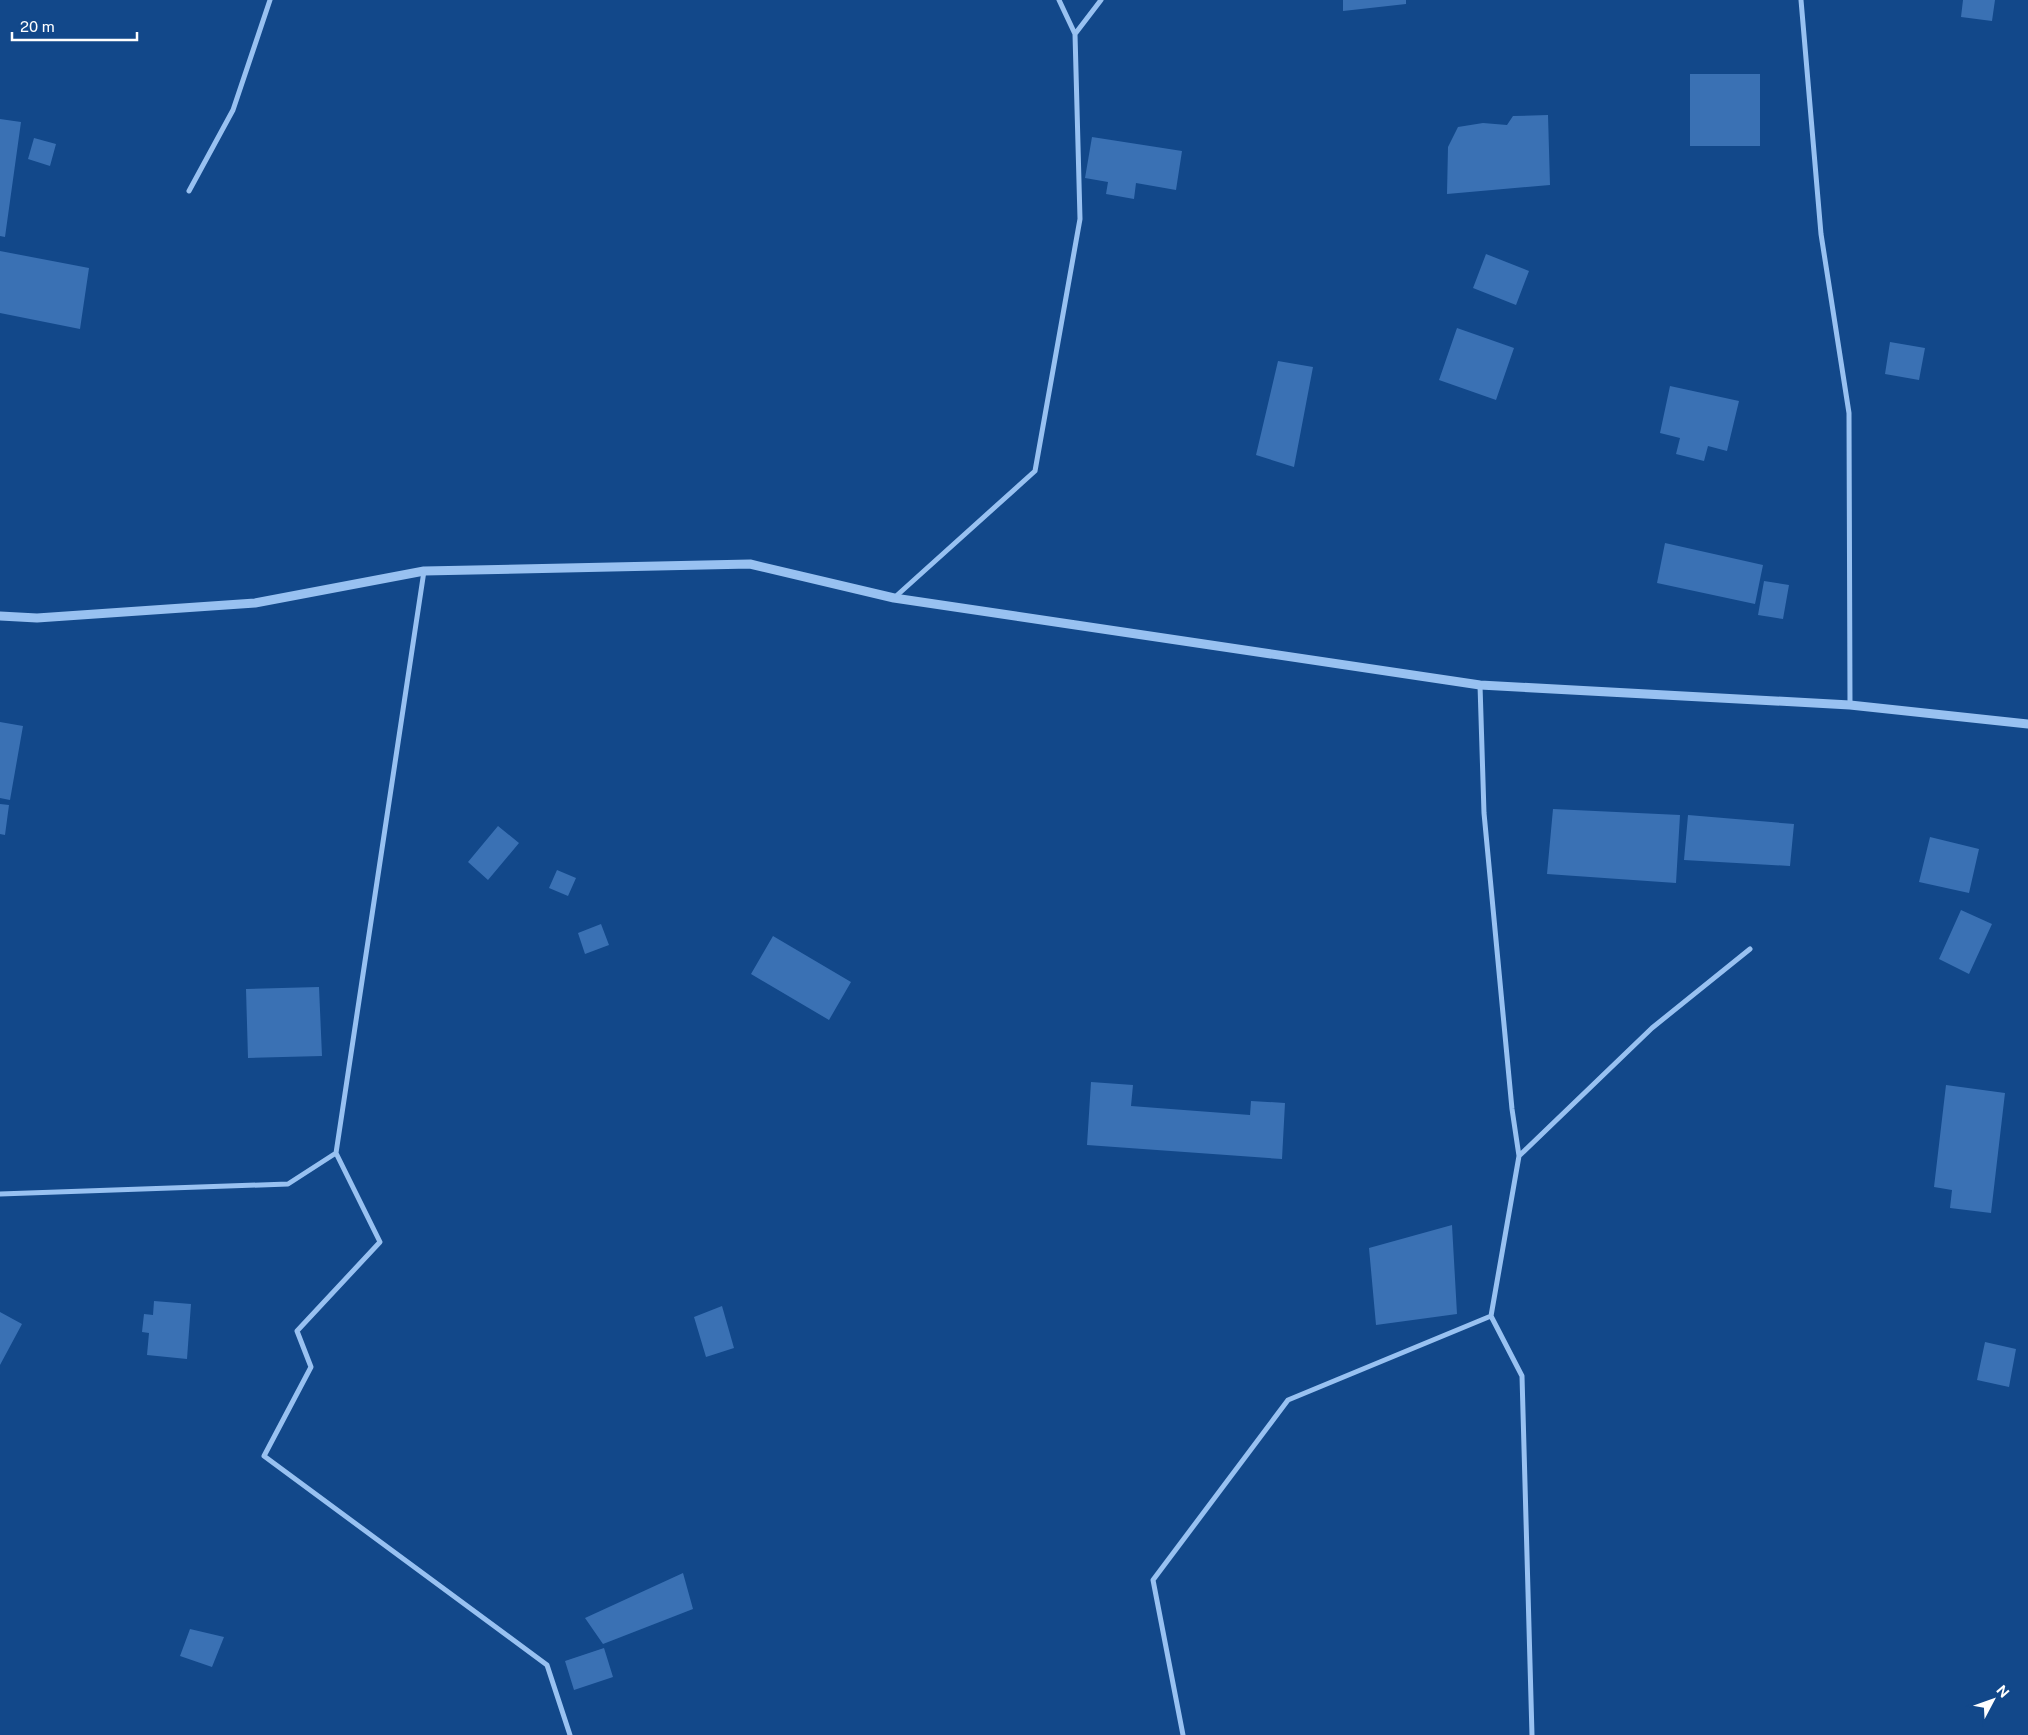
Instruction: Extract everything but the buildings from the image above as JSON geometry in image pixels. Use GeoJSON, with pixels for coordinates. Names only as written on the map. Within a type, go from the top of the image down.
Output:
{"type":"FeatureCollection","features":[{"type":"Feature","properties":{"kind":"street"},"geometry":{"type":"LineString","coordinates":[[189,191],[233,110],[270,0]]}},
{"type":"Feature","properties":{"kind":"street"},"geometry":{"type":"LineString","coordinates":[[894,598],[1035,471],[1080,219],[1075,34],[1059,0]]}},
{"type":"Feature","properties":{"kind":"street"},"geometry":{"type":"LineString","coordinates":[[1075,34],[1101,0]]}},
{"type":"Feature","properties":{"kind":"street"},"geometry":{"type":"LineString","coordinates":[[1801,0],[1821,234],[1850,413],[1850,705]]}},
{"type":"Feature","properties":{"kind":"street"},"geometry":{"type":"LineString","coordinates":[[0,616],[37,618],[255,603],[424,571],[750,564],[894,598],[1480,685],[1850,705],[2028,724]]}},
{"type":"Feature","properties":{"kind":"street"},"geometry":{"type":"LineString","coordinates":[[424,571],[336,1153],[380,1242],[297,1331],[311,1367],[264,1456],[547,1665],[570,1735]]}},
{"type":"Feature","properties":{"kind":"street"},"geometry":{"type":"LineString","coordinates":[[1480,685],[1484,813],[1512,1109],[1519,1156],[1492,1316],[1522,1376],[1532,1735]]}},
{"type":"Feature","properties":{"kind":"street"},"geometry":{"type":"LineString","coordinates":[[1519,1156],[1652,1028],[1750,949]]}},
{"type":"Feature","properties":{"kind":"street"},"geometry":{"type":"LineString","coordinates":[[0,1194],[288,1184],[336,1153]]}},
{"type":"Feature","properties":{"kind":"street"},"geometry":{"type":"LineString","coordinates":[[1183,1735],[1153,1580],[1288,1400],[1492,1316]]}}]}
